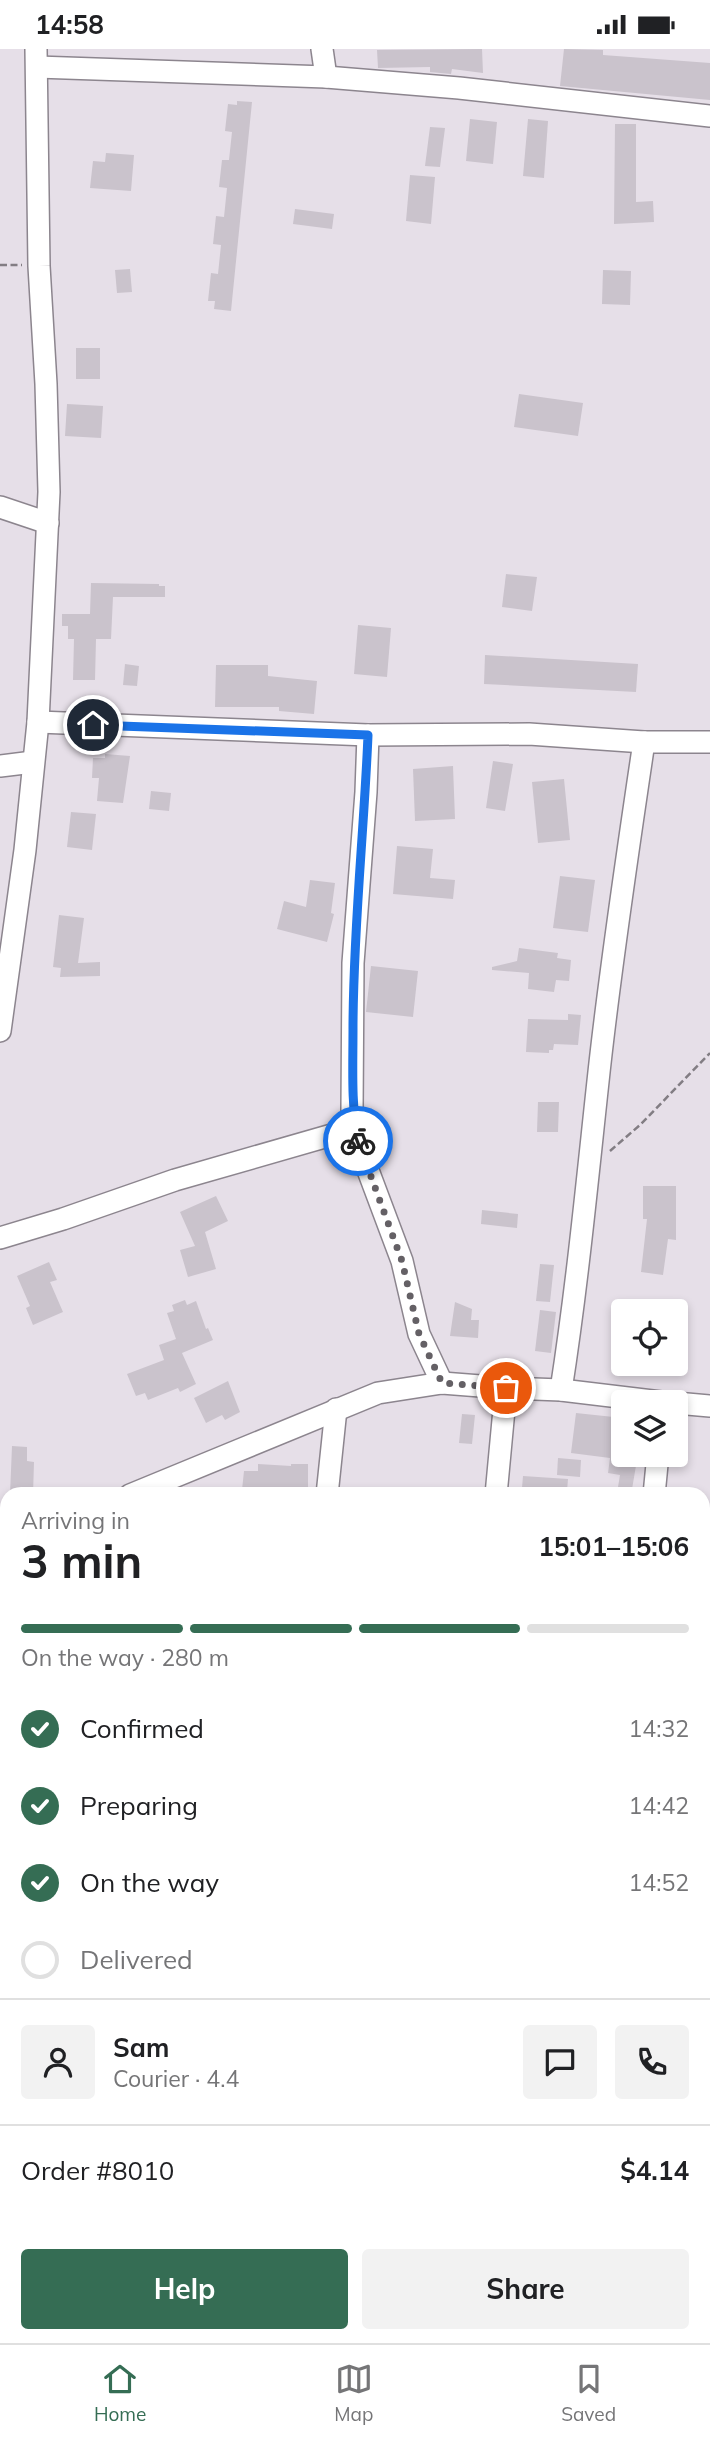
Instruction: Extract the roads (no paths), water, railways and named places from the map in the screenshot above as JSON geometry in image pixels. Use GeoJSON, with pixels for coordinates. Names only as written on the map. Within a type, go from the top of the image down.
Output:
{"type":"FeatureCollection","features":[{"type":"Feature","properties":{"kind":"street"},"geometry":{"type":"LineString","coordinates":[[322,49],[326,77]]}},
{"type":"Feature","properties":{"kind":"street"},"geometry":{"type":"LineString","coordinates":[[0,1031],[25,851],[38,722],[48,523],[48,448],[39,265],[37,58],[459,88],[710,116]]}},
{"type":"Feature","properties":{"kind":"street"},"geometry":{"type":"LineString","coordinates":[[0,507],[48,523]]}},
{"type":"Feature","properties":{"kind":"street"},"geometry":{"type":"LineString","coordinates":[[38,722],[368,735],[529,734],[644,742],[710,741]]}},
{"type":"Feature","properties":{"kind":"street"},"geometry":{"type":"LineString","coordinates":[[368,735],[353,963],[352,1110],[360,1149],[402,1261],[419,1334],[442,1383]]}},
{"type":"Feature","properties":{"kind":"street"},"geometry":{"type":"LineString","coordinates":[[561,1390],[573,1313],[611,980],[644,742]]}},
{"type":"Feature","properties":{"kind":"street"},"geometry":{"type":"LineString","coordinates":[[0,766],[33,762]]}},
{"type":"Feature","properties":{"kind":"street"},"geometry":{"type":"LineString","coordinates":[[0,1238],[175,1180],[356,1128]]}},
{"type":"Feature","properties":{"kind":"street"},"geometry":{"type":"LineString","coordinates":[[151,1487],[378,1393],[442,1383],[561,1390],[611,1396]]}},
{"type":"Feature","properties":{"kind":"street"},"geometry":{"type":"LineString","coordinates":[[497,1487],[506,1388]]}},
{"type":"Feature","properties":{"kind":"street"},"geometry":{"type":"LineString","coordinates":[[688,1404],[710,1406]]}},
{"type":"Feature","properties":{"kind":"street"},"geometry":{"type":"LineString","coordinates":[[328,1487],[336,1409]]}},
{"type":"Feature","properties":{"kind":"street"},"geometry":{"type":"LineString","coordinates":[[655,1487],[657,1467]]}}]}
